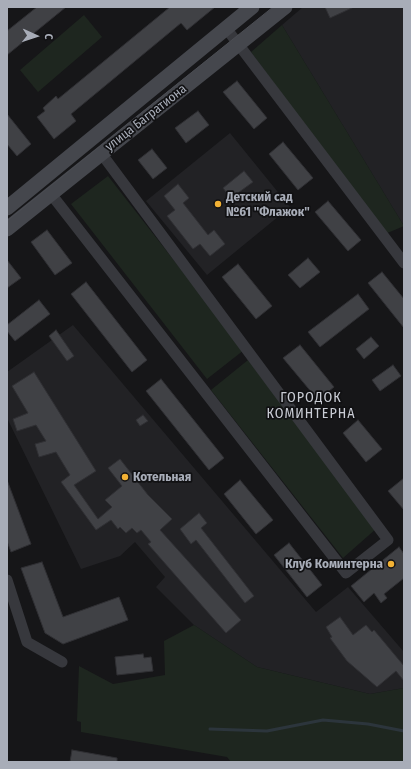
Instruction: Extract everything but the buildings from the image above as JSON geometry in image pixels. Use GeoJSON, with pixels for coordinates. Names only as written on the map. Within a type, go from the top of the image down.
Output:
{"type":"FeatureCollection","features":[{"type":"Feature","properties":{"kind":"main road","name":"улица Багратиона"},"geometry":{"type":"LineString","coordinates":[[7,208],[252,7]]}},
{"type":"Feature","properties":{"kind":"main road","name":"улица Багратиона"},"geometry":{"type":"LineString","coordinates":[[7,229],[285,7]]}},
{"type":"Feature","properties":{"kind":"street"},"geometry":{"type":"LineString","coordinates":[[226,28],[240,44],[404,263]]}},
{"type":"Feature","properties":{"kind":"street"},"geometry":{"type":"LineString","coordinates":[[51,194],[346,573],[388,540],[101,153]]}},
{"type":"Feature","properties":{"kind":"street"},"geometry":{"type":"LineString","coordinates":[[7,580],[27,642],[62,662]]}},
{"type":"Feature","properties":{"kind":"shaded area"},"geometry":{"type":"Polygon","coordinates":[[[303,7],[404,7],[404,226],[282,25],[303,7]]]}},
{"type":"Feature","properties":{"kind":"shaded area"},"geometry":{"type":"Polygon","coordinates":[[[84,15],[102,37],[38,92],[20,70],[84,15]]]}},
{"type":"Feature","properties":{"kind":"shaded area"},"geometry":{"type":"Polygon","coordinates":[[[282,25],[404,226],[385,234],[251,52],[282,25]]]}},
{"type":"Feature","properties":{"kind":"shaded area","name":"Детский сад №61 \"Флажок\""},"geometry":{"type":"Polygon","coordinates":[[[230,133],[290,207],[207,275],[146,201],[230,133]]]}},
{"type":"Feature","properties":{"kind":"shaded area"},"geometry":{"type":"Polygon","coordinates":[[[108,176],[244,350],[207,379],[71,204],[108,176]]]}},
{"type":"Feature","properties":{"kind":"shaded area"},"geometry":{"type":"Polygon","coordinates":[[[73,325],[316,612],[348,587],[404,652],[404,688],[370,694],[257,667],[194,625],[156,587],[165,577],[135,542],[120,556],[81,569],[7,418],[7,372],[73,325]]]}},
{"type":"Feature","properties":{"kind":"shaded area"},"geometry":{"type":"Polygon","coordinates":[[[248,360],[377,528],[343,558],[211,390],[248,360]]]}},
{"type":"Feature","properties":{"kind":"shaded area"},"geometry":{"type":"Polygon","coordinates":[[[194,625],[257,667],[370,694],[404,688],[404,762],[231,762],[227,757],[81,732],[81,722],[77,721],[79,666],[113,684],[165,675],[164,641],[194,625]]]}},
{"type":"Feature","properties":{"kind":"waterway"},"geometry":{"type":"LineString","coordinates":[[210,729],[267,731],[323,720],[368,724],[404,731]]}},
{"type":"Feature","properties":{"kind":"tram line"},"geometry":{"type":"LineString","coordinates":[[7,221],[273,7]]}},
{"type":"Feature","properties":{"kind":"place","name":"Детский сад №61 \"Флажок\""},"geometry":{"type":"Point","coordinates":[218,204]}},
{"type":"Feature","properties":{"kind":"place","name":"Котельная"},"geometry":{"type":"Point","coordinates":[125,477]}},
{"type":"Feature","properties":{"kind":"place","name":"Клуб Коминтерна"},"geometry":{"type":"Point","coordinates":[391,564]}},
{"type":"Feature","properties":{"kind":"district","name":"ГОРОДОК КОМИНТЕРНА"},"geometry":{"type":"Point","coordinates":[311,406]}}]}
